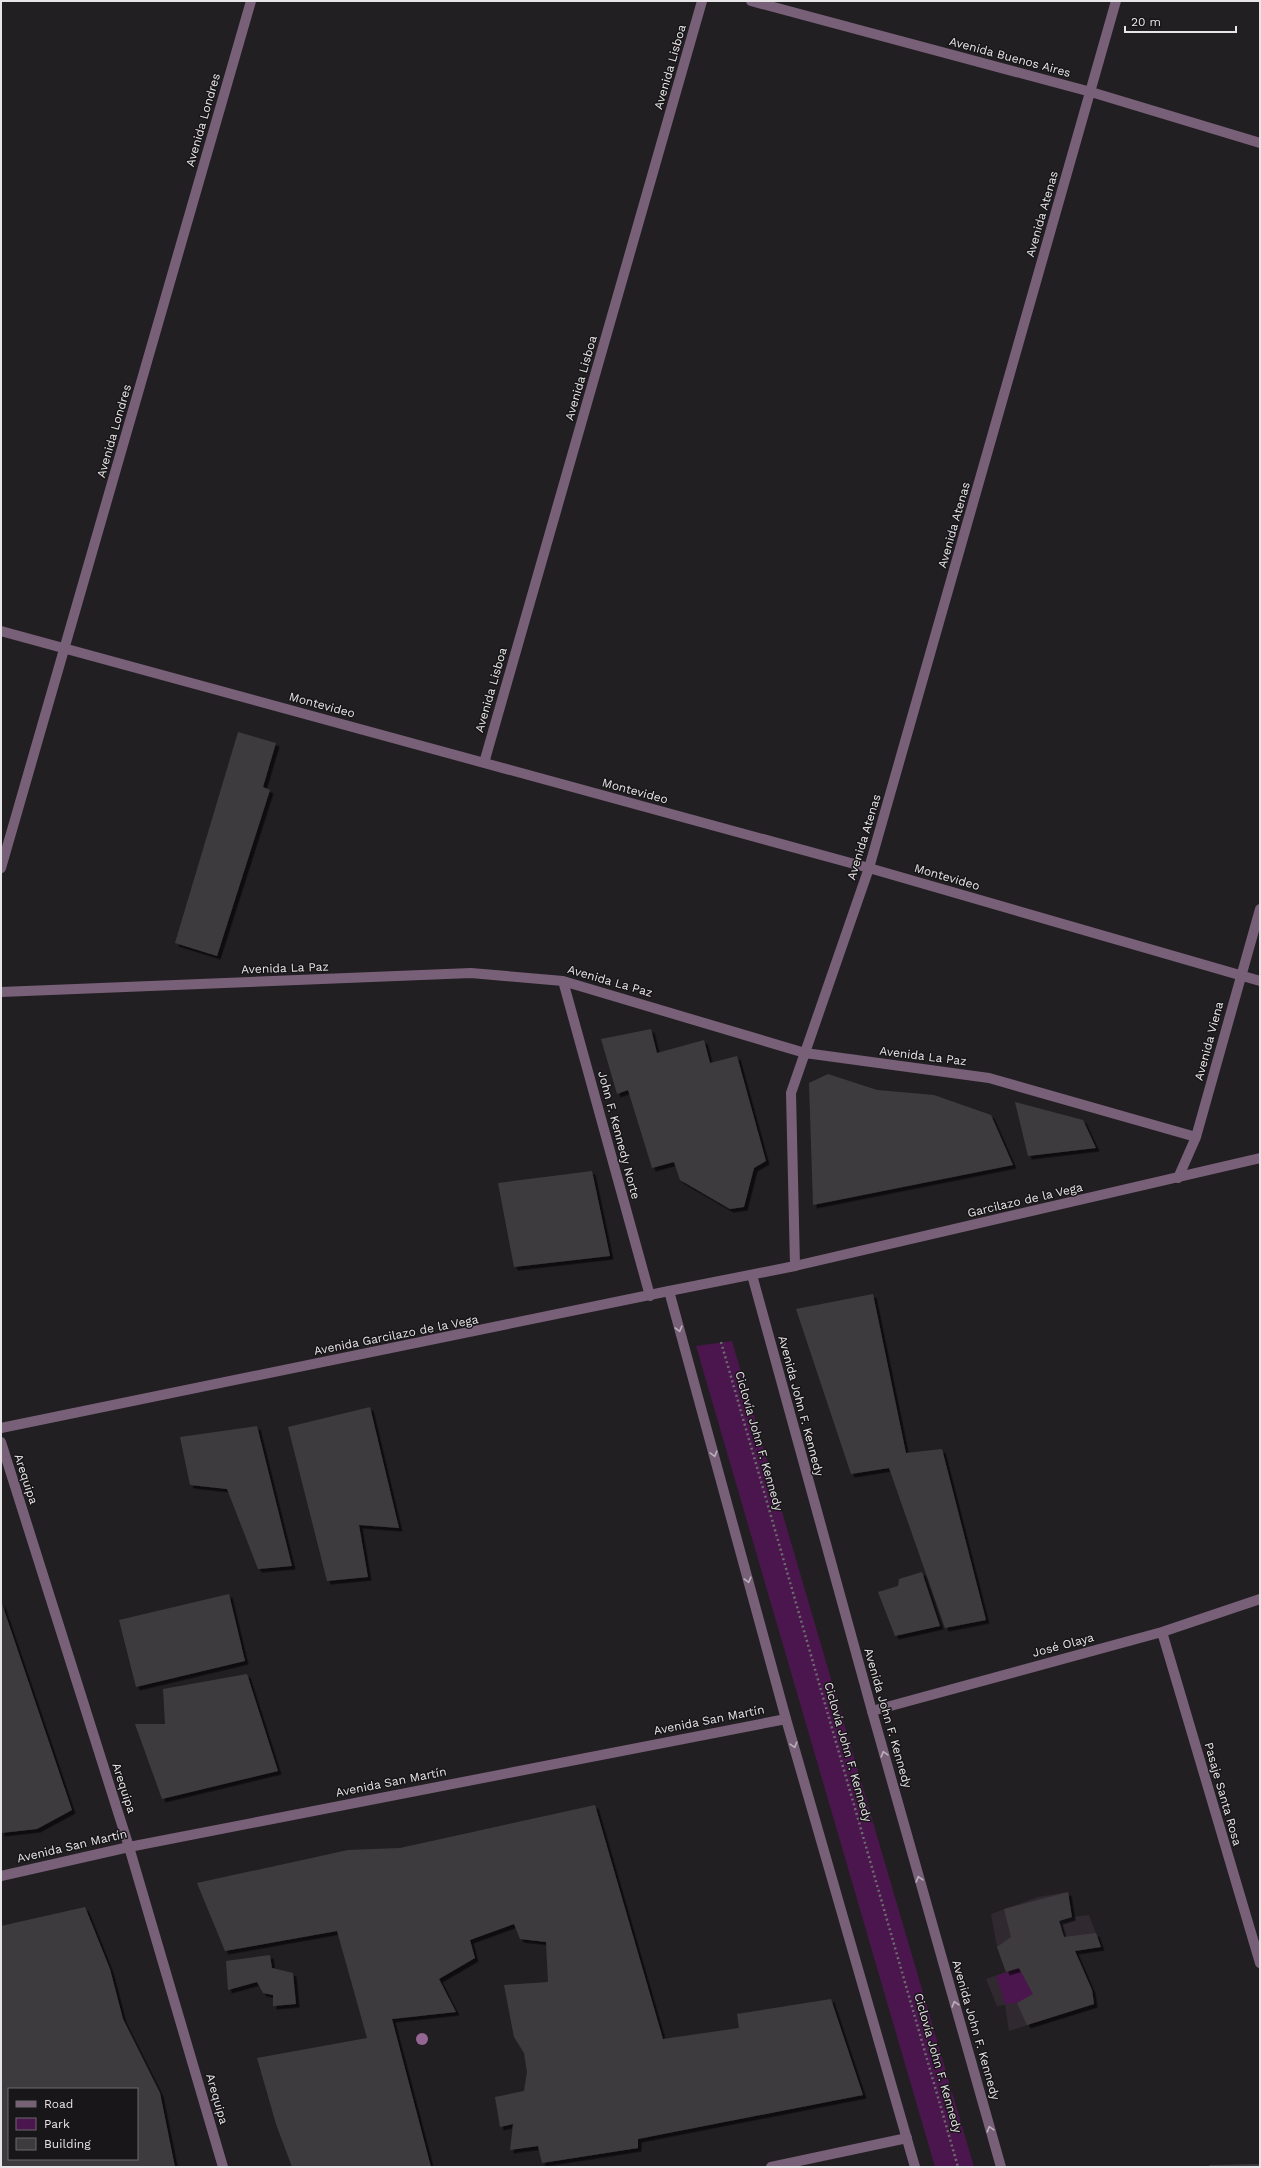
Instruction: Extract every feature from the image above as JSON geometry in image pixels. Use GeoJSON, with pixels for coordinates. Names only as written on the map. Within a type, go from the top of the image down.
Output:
{"type":"FeatureCollection","features":[{"type":"Feature","properties":{"kind":"street","name":"Avenida Londres"},"geometry":{"type":"LineString","coordinates":[[1,868],[251,1]]}},
{"type":"Feature","properties":{"kind":"street","name":"Avenida Lisboa"},"geometry":{"type":"LineString","coordinates":[[484,763],[702,1]]}},
{"type":"Feature","properties":{"kind":"street","name":"Avenida Buenos Aires"},"geometry":{"type":"LineString","coordinates":[[751,1],[1091,92],[1260,143]]}},
{"type":"Feature","properties":{"kind":"street","name":"Avenida Atenas"},"geometry":{"type":"LineString","coordinates":[[795,1266],[791,1093],[869,868],[1116,1]]}},
{"type":"Feature","properties":{"kind":"street","name":"Montevideo"},"geometry":{"type":"LineString","coordinates":[[1,630],[64,649],[869,868],[1260,981]]}},
{"type":"Feature","properties":{"kind":"street","name":"Avenida Viena"},"geometry":{"type":"LineString","coordinates":[[1178,1178],[1196,1137],[1260,910]]}},
{"type":"Feature","properties":{"kind":"street","name":"Avenida La Paz"},"geometry":{"type":"LineString","coordinates":[[1,992],[471,973],[563,980],[805,1053],[990,1078],[1196,1137]]}},
{"type":"Feature","properties":{"kind":"street","name":"John F. Kennedy Norte"},"geometry":{"type":"LineString","coordinates":[[563,980],[650,1296]]}},
{"type":"Feature","properties":{"kind":"street","name":"Garcilazo de la Vega"},"geometry":{"type":"LineString","coordinates":[[795,1266],[1260,1158]]}},
{"type":"Feature","properties":{"kind":"street","name":"Avenida Garcilazo de la Vega"},"geometry":{"type":"LineString","coordinates":[[1,1428],[795,1266]]}},
{"type":"Feature","properties":{"kind":"street","name":"Avenida John F. Kennedy"},"geometry":{"type":"LineString","coordinates":[[752,1275],[872,1711],[1001,2167]]}},
{"type":"Feature","properties":{"kind":"street"},"geometry":{"type":"LineString","coordinates":[[669,1291],[786,1719],[915,2167]]}},
{"type":"Feature","properties":{"kind":"street","name":"Arequipa"},"geometry":{"type":"LineString","coordinates":[[1,1442],[129,1847],[223,2167]]}},
{"type":"Feature","properties":{"kind":"street","name":"José Olaya"},"geometry":{"type":"LineString","coordinates":[[872,1711],[1162,1632],[1260,1599]]}},
{"type":"Feature","properties":{"kind":"street","name":"Pasaje Santa Rosa"},"geometry":{"type":"LineString","coordinates":[[1162,1632],[1260,1963]]}},
{"type":"Feature","properties":{"kind":"street","name":"Avenida San Martín"},"geometry":{"type":"LineString","coordinates":[[1,1876],[129,1847],[786,1719]]}},
{"type":"Feature","properties":{"kind":"street"},"geometry":{"type":"LineString","coordinates":[[771,2167],[907,2138]]}},
{"type":"Feature","properties":{"kind":"path","name":"Ciclovía John F. Kennedy"},"geometry":{"type":"LineString","coordinates":[[721,1342],[958,2167]]}},
{"type":"Feature","properties":{"kind":"shaded area"},"geometry":{"type":"Polygon","coordinates":[[[1068,1892],[1072,1917],[1089,1915],[1101,1947],[1075,1951],[1092,1990],[1094,2004],[1009,2031],[1005,2005],[997,2006],[986,1979],[1006,1972],[997,1947],[991,1914],[1038,1897],[1068,1892]]]}},
{"type":"Feature","properties":{"kind":"green space"},"geometry":{"type":"Polygon","coordinates":[[[732,1341],[974,2167],[935,2167],[696,1346],[732,1341]]]}},
{"type":"Feature","properties":{"kind":"green space"},"geometry":{"type":"Polygon","coordinates":[[[1019,1968],[1033,1994],[1017,2003],[1005,2004],[996,1976],[1019,1968]]]}},
{"type":"Feature","properties":{"kind":"building"},"geometry":{"type":"Polygon","coordinates":[[[238,732],[276,743],[263,787],[270,790],[217,956],[175,943],[238,732]]]}},
{"type":"Feature","properties":{"kind":"building"},"geometry":{"type":"Polygon","coordinates":[[[651,1029],[657,1053],[704,1040],[710,1063],[737,1056],[766,1161],[754,1168],[744,1207],[730,1209],[680,1180],[674,1162],[652,1168],[628,1090],[617,1094],[601,1039],[651,1029]]]}},
{"type":"Feature","properties":{"kind":"building"},"geometry":{"type":"Polygon","coordinates":[[[828,1074],[877,1090],[934,1095],[991,1115],[1013,1165],[813,1205],[809,1083],[828,1074]]]}},
{"type":"Feature","properties":{"kind":"building"},"geometry":{"type":"Polygon","coordinates":[[[1015,1102],[1083,1120],[1096,1148],[1028,1156],[1015,1102]]]}},
{"type":"Feature","properties":{"kind":"building"},"geometry":{"type":"Polygon","coordinates":[[[592,1171],[610,1256],[514,1267],[498,1183],[592,1171]]]}},
{"type":"Feature","properties":{"kind":"building"},"geometry":{"type":"Polygon","coordinates":[[[873,1294],[906,1453],[942,1449],[986,1620],[945,1628],[889,1468],[851,1474],[796,1309],[873,1294]]]}},
{"type":"Feature","properties":{"kind":"building"},"geometry":{"type":"Polygon","coordinates":[[[370,1407],[399,1528],[359,1525],[368,1577],[327,1581],[288,1427],[370,1407]]]}},
{"type":"Feature","properties":{"kind":"building"},"geometry":{"type":"Polygon","coordinates":[[[257,1426],[292,1566],[258,1569],[227,1489],[190,1485],[180,1437],[257,1426]]]}},
{"type":"Feature","properties":{"kind":"building"},"geometry":{"type":"Polygon","coordinates":[[[922,1572],[940,1626],[895,1636],[878,1592],[898,1586],[899,1579],[922,1572]]]}},
{"type":"Feature","properties":{"kind":"building"},"geometry":{"type":"Polygon","coordinates":[[[229,1594],[245,1661],[136,1687],[119,1620],[229,1594]]]}},
{"type":"Feature","properties":{"kind":"building"},"geometry":{"type":"Polygon","coordinates":[[[1,1601],[72,1810],[37,1829],[1,1833],[1,1601]]]}},
{"type":"Feature","properties":{"kind":"building"},"geometry":{"type":"Polygon","coordinates":[[[247,1674],[278,1771],[162,1799],[135,1724],[165,1724],[163,1689],[247,1674]]]}},
{"type":"Feature","properties":{"kind":"building"},"geometry":{"type":"Polygon","coordinates":[[[595,1805],[663,2039],[739,2028],[737,2014],[831,1999],[863,2095],[638,2139],[638,2148],[542,2163],[538,2146],[510,2150],[513,2124],[500,2127],[495,2097],[524,2091],[527,2072],[524,2053],[514,2037],[504,1985],[548,1982],[546,1942],[520,1939],[514,1924],[470,1940],[475,1958],[439,1979],[456,2012],[392,2019],[431,2167],[292,2167],[276,2124],[257,2058],[367,2038],[337,1931],[225,1951],[197,1883],[348,1850],[400,1848],[595,1805]]]}},
{"type":"Feature","properties":{"kind":"building"},"geometry":{"type":"Polygon","coordinates":[[[1068,1892],[1072,1917],[1059,1921],[1064,1937],[1096,1933],[1101,1947],[1075,1951],[1092,1990],[1094,2004],[1027,2025],[1017,2003],[1033,1994],[1019,1968],[1006,1972],[997,1947],[1011,1937],[1004,1909],[1068,1892]]]}},
{"type":"Feature","properties":{"kind":"building"},"geometry":{"type":"Polygon","coordinates":[[[85,1907],[110,1969],[123,2019],[160,2093],[175,2167],[1,2167],[1,1926],[85,1907]]]}},
{"type":"Feature","properties":{"kind":"building"},"geometry":{"type":"Polygon","coordinates":[[[270,1955],[272,1968],[293,1973],[296,2004],[273,2006],[273,1995],[263,1993],[257,1982],[228,1990],[226,1961],[270,1955]]]}},
{"type":"Feature","properties":{"kind":"building"},"geometry":{"type":"Polygon","coordinates":[[[1260,2164],[1260,2167],[1209,2167],[1209,2165],[1260,2164]]]}}]}
